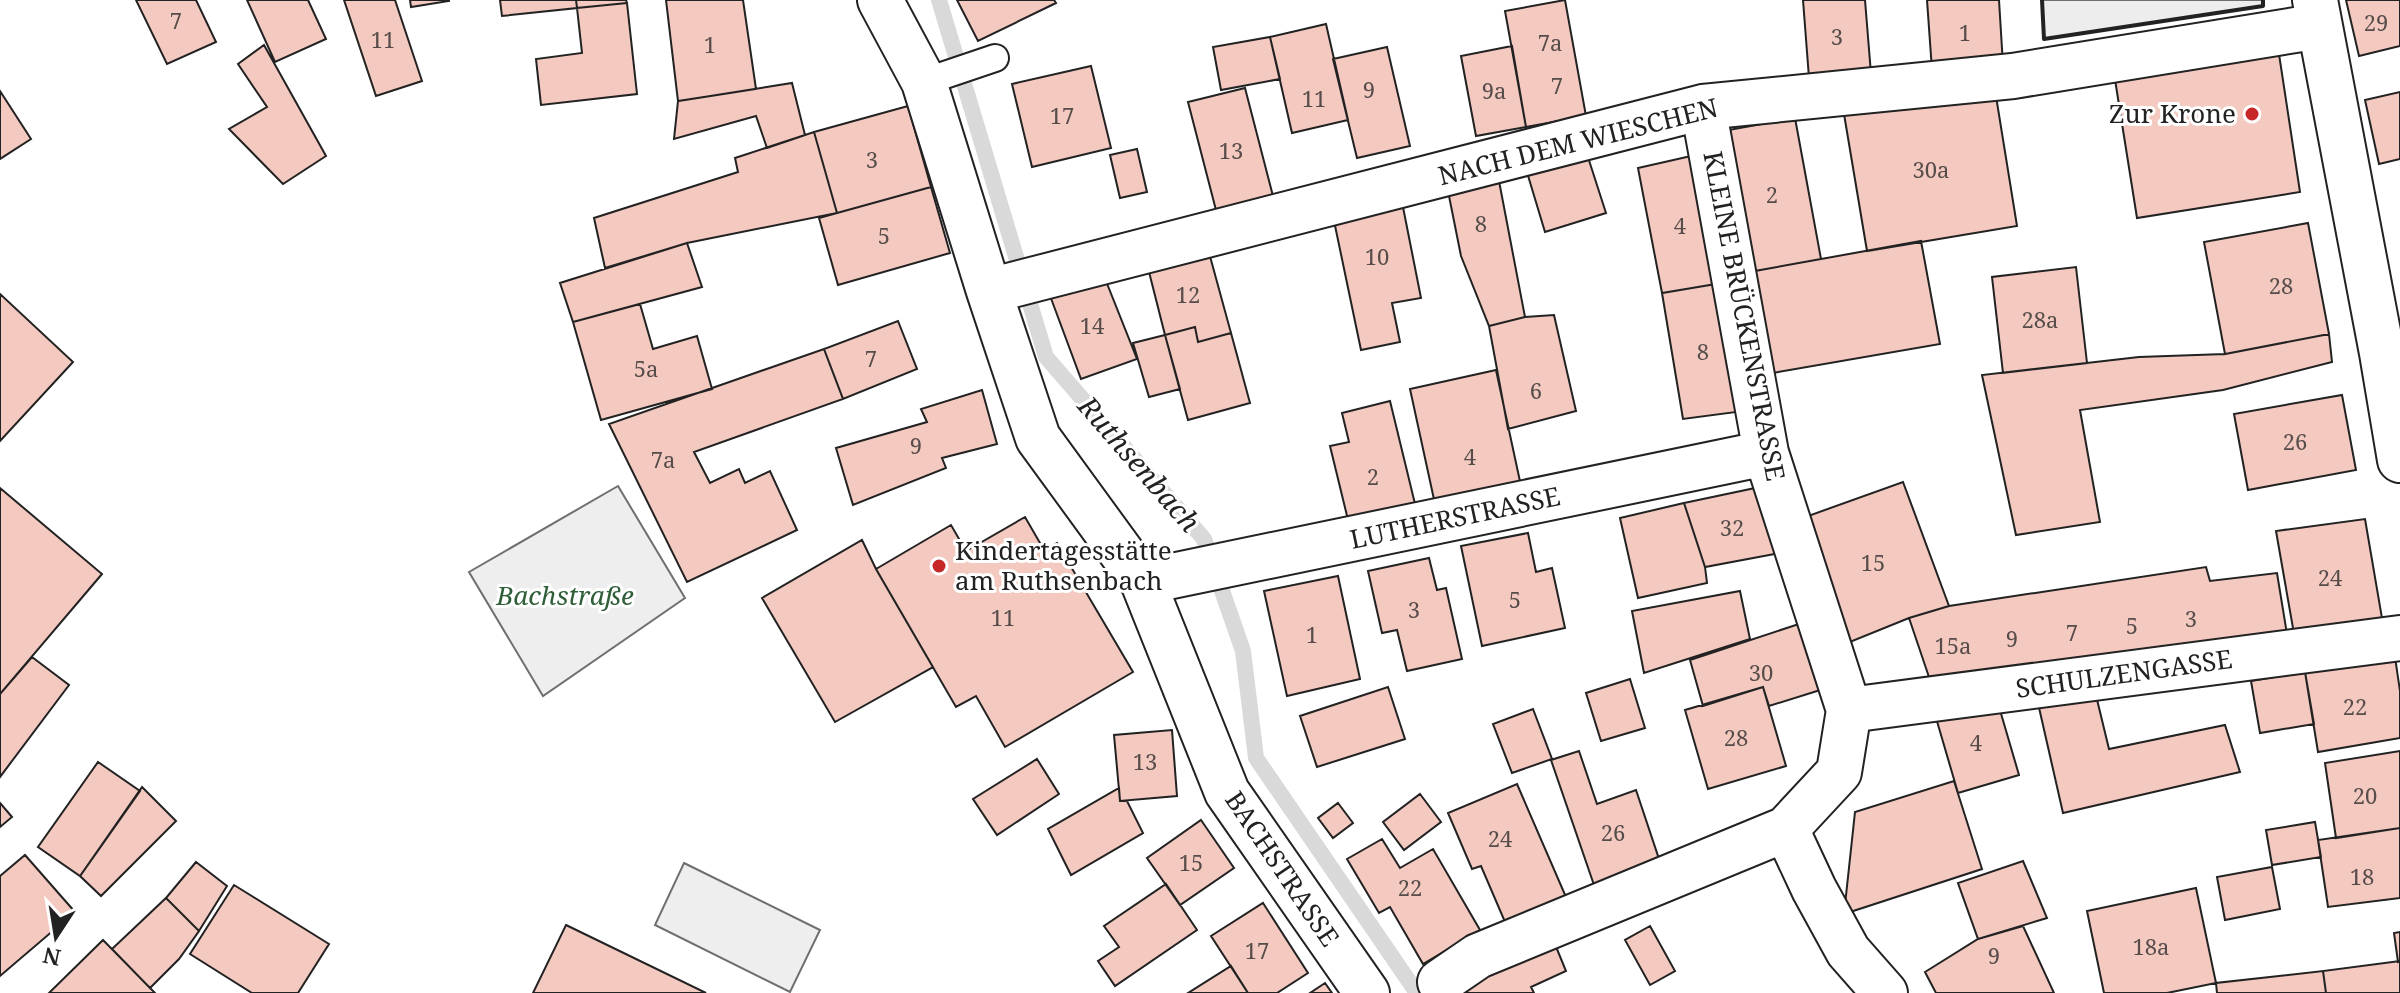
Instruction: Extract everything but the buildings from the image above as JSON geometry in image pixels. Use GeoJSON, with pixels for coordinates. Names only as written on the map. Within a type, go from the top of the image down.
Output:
{"type":"FeatureCollection","features":[{"type":"Feature","properties":{"kind":"street","name":"BACHSTRASSE"},"geometry":{"type":"LineString","coordinates":[[880,0],[924,82],[1038,438],[1143,582],[1227,792],[1367,993]]}},
{"type":"Feature","properties":{"kind":"street","name":"NACH DEM WIESCHEN"},"geometry":{"type":"LineString","coordinates":[[989,291],[1703,107],[2013,76],[2318,13]]}},
{"type":"Feature","properties":{"kind":"street"},"geometry":{"type":"LineString","coordinates":[[2318,13],[2400,460]]}},
{"type":"Feature","properties":{"kind":"street","name":"KLEINE BRÜCKENSTRASSE"},"geometry":{"type":"LineString","coordinates":[[1440,982],[1478,956],[1786,829],[1839,772],[1849,710],[1766,453],[1703,107]]}},
{"type":"Feature","properties":{"kind":"street","name":"LUTHERSTRASSE"},"geometry":{"type":"LineString","coordinates":[[1143,582],[1766,453]]}},
{"type":"Feature","properties":{"kind":"street","name":"SCHULZENGASSE"},"geometry":{"type":"LineString","coordinates":[[1849,710],[2400,638]]}},
{"type":"Feature","properties":{"kind":"street"},"geometry":{"type":"LineString","coordinates":[[1786,829],[1848,951],[1885,993]]}},
{"type":"Feature","properties":{"kind":"lane"},"geometry":{"type":"LineString","coordinates":[[924,82],[995,58]]}},
{"type":"Feature","properties":{"kind":"green space","name":"Bachstraße"},"geometry":{"type":"Polygon","coordinates":[[[618,486],[685,598],[543,696],[469,572],[618,486]]]}},
{"type":"Feature","properties":{"kind":"green space"},"geometry":{"type":"Polygon","coordinates":[[[684,863],[820,930],[790,992],[655,925],[684,863]]]}},
{"type":"Feature","properties":{"kind":"shaded area"},"geometry":{"type":"Polygon","coordinates":[[[2042,0],[2263,0],[2263,6],[2044,39],[2042,0]]]}},
{"type":"Feature","properties":{"kind":"waterway","name":"Ruthsenbach"},"geometry":{"type":"LineString","coordinates":[[939,0],[1046,357],[1204,539],[1243,651],[1256,758],[1417,993]]}},
{"type":"Feature","properties":{"kind":"wall"},"geometry":{"type":"LineString","coordinates":[[2042,0],[2044,39],[2263,6],[2263,0]]}},
{"type":"Feature","properties":{"kind":"place","name":"Zur Krone"},"geometry":{"type":"Point","coordinates":[2252,114]}},
{"type":"Feature","properties":{"kind":"place","name":"Kindertagesstätte am Ruthsenbach"},"geometry":{"type":"Point","coordinates":[939,566]}}]}
